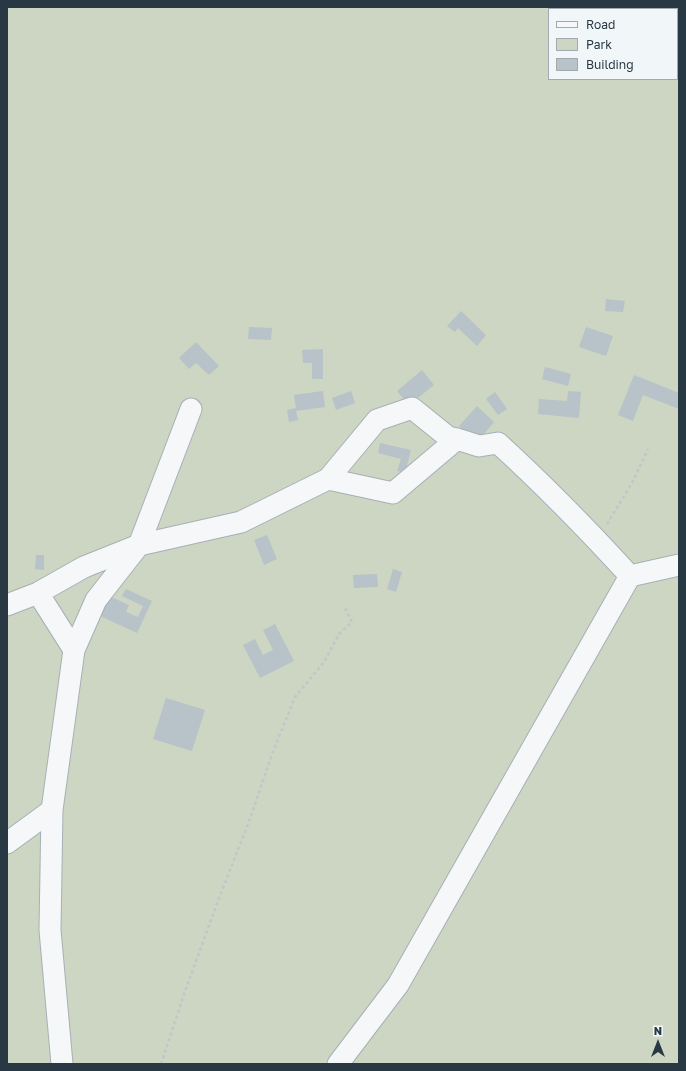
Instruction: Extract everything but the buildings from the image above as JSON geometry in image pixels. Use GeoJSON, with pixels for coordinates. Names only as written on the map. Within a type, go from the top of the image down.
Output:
{"type":"FeatureCollection","features":[{"type":"Feature","properties":{"kind":"street"},"geometry":{"type":"LineString","coordinates":[[7,605],[38,593],[84,567],[139,544],[241,522],[328,479],[377,420],[412,408],[448,437],[479,446],[498,443],[532,474],[630,576]]}},
{"type":"Feature","properties":{"kind":"street"},"geometry":{"type":"LineString","coordinates":[[62,1064],[50,930],[52,810],[74,650],[96,600],[139,544],[191,409]]}},
{"type":"Feature","properties":{"kind":"street"},"geometry":{"type":"LineString","coordinates":[[328,479],[393,493],[457,439]]}},
{"type":"Feature","properties":{"kind":"street"},"geometry":{"type":"LineString","coordinates":[[338,1064],[398,985],[630,576],[679,565]]}},
{"type":"Feature","properties":{"kind":"street"},"geometry":{"type":"LineString","coordinates":[[38,593],[74,650]]}},
{"type":"Feature","properties":{"kind":"street"},"geometry":{"type":"LineString","coordinates":[[7,843],[52,810]]}},
{"type":"Feature","properties":{"kind":"path"},"geometry":{"type":"LineString","coordinates":[[597,540],[632,483],[648,448]]}},
{"type":"Feature","properties":{"kind":"path"},"geometry":{"type":"LineString","coordinates":[[161,1064],[184,994],[219,898],[250,819],[272,754],[295,697],[324,662],[339,634],[352,622],[344,606]]}},
{"type":"Feature","properties":{"kind":"green space"},"geometry":{"type":"Polygon","coordinates":[[[7,7],[679,7],[679,1064],[7,1064],[7,7]]]}}]}
